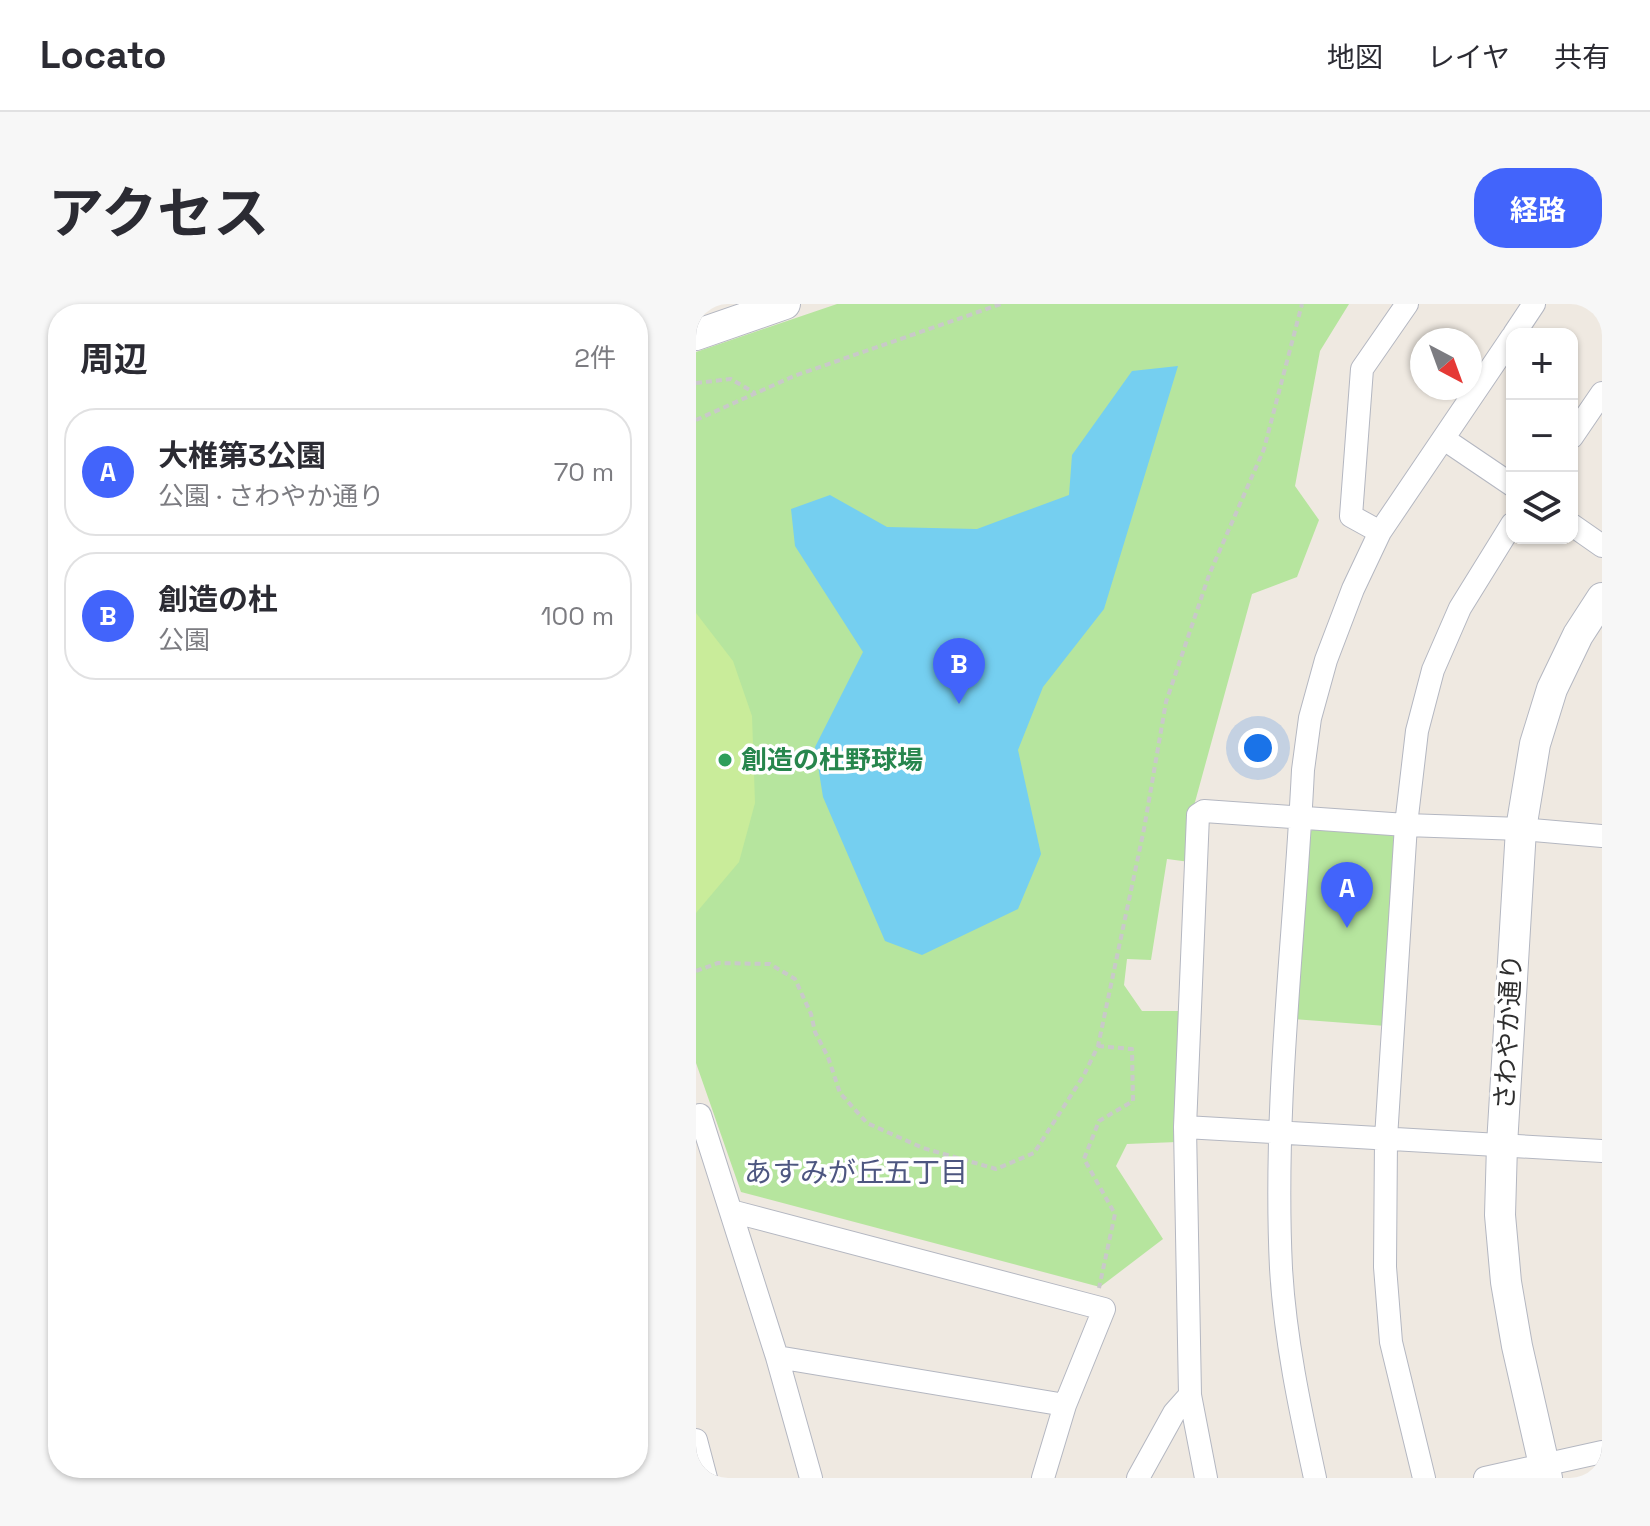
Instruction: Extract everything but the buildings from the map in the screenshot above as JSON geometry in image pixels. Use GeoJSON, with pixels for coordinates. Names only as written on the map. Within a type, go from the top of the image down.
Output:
{"type":"FeatureCollection","features":[{"type":"Feature","properties":{"kind":"street"},"geometry":{"type":"LineString","coordinates":[[696,335],[785,304]]}},
{"type":"Feature","properties":{"kind":"street"},"geometry":{"type":"LineString","coordinates":[[1380,532],[1351,516],[1362,369],[1407,304]]}},
{"type":"Feature","properties":{"kind":"street"},"geometry":{"type":"LineString","coordinates":[[1518,328],[1534,304]]}},
{"type":"Feature","properties":{"kind":"street"},"geometry":{"type":"LineString","coordinates":[[1315,1478],[1293,1378],[1281,1270],[1279,1132],[1303,770],[1310,718],[1322,674],[1353,589],[1380,532],[1506,346]]}},
{"type":"Feature","properties":{"kind":"street"},"geometry":{"type":"LineString","coordinates":[[1578,428],[1602,393]]}},
{"type":"Feature","properties":{"kind":"street"},"geometry":{"type":"LineString","coordinates":[[1444,439],[1506,481]]}},
{"type":"Feature","properties":{"kind":"street"},"geometry":{"type":"LineString","coordinates":[[1578,529],[1602,546]]}},
{"type":"Feature","properties":{"kind":"street"},"geometry":{"type":"LineString","coordinates":[[1424,1478],[1391,1342],[1385,1267],[1386,1138],[1406,825],[1417,731],[1433,670],[1460,608],[1506,534]]}},
{"type":"Feature","properties":{"kind":"street","name":"さわやか通り"},"geometry":{"type":"LineString","coordinates":[[1546,1471],[1517,1346],[1506,1282],[1500,1215],[1521,829],[1535,744],[1552,689],[1578,635],[1602,598]]}},
{"type":"Feature","properties":{"kind":"street"},"geometry":{"type":"LineString","coordinates":[[1206,1478],[1190,1395],[1185,1127],[1198,815],[1204,811],[1602,836]]}},
{"type":"Feature","properties":{"kind":"street"},"geometry":{"type":"LineString","coordinates":[[696,1116],[700,1115],[731,1211],[811,1478]]}},
{"type":"Feature","properties":{"kind":"street"},"geometry":{"type":"LineString","coordinates":[[1185,1127],[1602,1151]]}},
{"type":"Feature","properties":{"kind":"street"},"geometry":{"type":"LineString","coordinates":[[731,1211],[1104,1309],[1065,1405],[1043,1478]]}},
{"type":"Feature","properties":{"kind":"street"},"geometry":{"type":"LineString","coordinates":[[777,1357],[1065,1405]]}},
{"type":"Feature","properties":{"kind":"street"},"geometry":{"type":"LineString","coordinates":[[1138,1478],[1174,1413],[1190,1395]]}},
{"type":"Feature","properties":{"kind":"street"},"geometry":{"type":"LineString","coordinates":[[696,1440],[706,1478]]}},
{"type":"Feature","properties":{"kind":"street"},"geometry":{"type":"LineString","coordinates":[[1485,1478],[1546,1471],[1602,1452]]}},
{"type":"Feature","properties":{"kind":"path"},"geometry":{"type":"LineString","coordinates":[[696,420],[794,376],[1001,304]]}},
{"type":"Feature","properties":{"kind":"path"},"geometry":{"type":"LineString","coordinates":[[696,971],[718,963],[770,964],[795,979],[840,1093],[867,1123],[923,1148],[996,1169],[1034,1153],[1084,1075],[1098,1046],[1144,829],[1166,702],[1209,575],[1264,449],[1302,304]]}},
{"type":"Feature","properties":{"kind":"path"},"geometry":{"type":"LineString","coordinates":[[696,383],[731,379],[755,393]]}},
{"type":"Feature","properties":{"kind":"path"},"geometry":{"type":"LineString","coordinates":[[1093,1307],[1115,1214],[1084,1159],[1099,1121],[1133,1101],[1132,1049],[1098,1046]]}},
{"type":"Feature","properties":{"kind":"green space"},"geometry":{"type":"Polygon","coordinates":[[[837,304],[1349,304],[1320,351],[1295,486],[1319,520],[1297,577],[1252,594],[1192,813],[1190,862],[1167,859],[1151,960],[1127,959],[1124,985],[1142,1011],[1185,1011],[1177,1142],[1127,1144],[1116,1166],[1163,1239],[1100,1287],[741,1192],[696,1063],[696,352],[837,304]]]}},
{"type":"Feature","properties":{"kind":"green space","name":"創造の杜野球場"},"geometry":{"type":"Polygon","coordinates":[[[696,613],[733,661],[752,716],[755,803],[739,862],[696,913],[696,613]]]}},
{"type":"Feature","properties":{"kind":"green space"},"geometry":{"type":"Polygon","coordinates":[[[1319,824],[1391,828],[1400,837],[1386,1026],[1293,1019],[1307,835],[1319,824]]]}},
{"type":"Feature","properties":{"kind":"water"},"geometry":{"type":"Polygon","coordinates":[[[1178,366],[1104,609],[1043,687],[1018,750],[1041,854],[1018,909],[922,955],[885,941],[823,797],[815,747],[863,652],[795,546],[791,509],[830,495],[887,527],[977,529],[1069,495],[1072,455],[1132,371],[1178,366]]]}},
{"type":"Feature","properties":{"kind":"place","name":"創造の杜"},"geometry":{"type":"Point","coordinates":[959,704]}},
{"type":"Feature","properties":{"kind":"place","name":"創造の杜野球場"},"geometry":{"type":"Point","coordinates":[725,760]}},
{"type":"Feature","properties":{"kind":"place","name":"大椎第3公園"},"geometry":{"type":"Point","coordinates":[1347,928]}},
{"type":"Feature","properties":{"kind":"district","name":"あすみが丘五丁目"},"geometry":{"type":"Point","coordinates":[856,1172]}}]}
